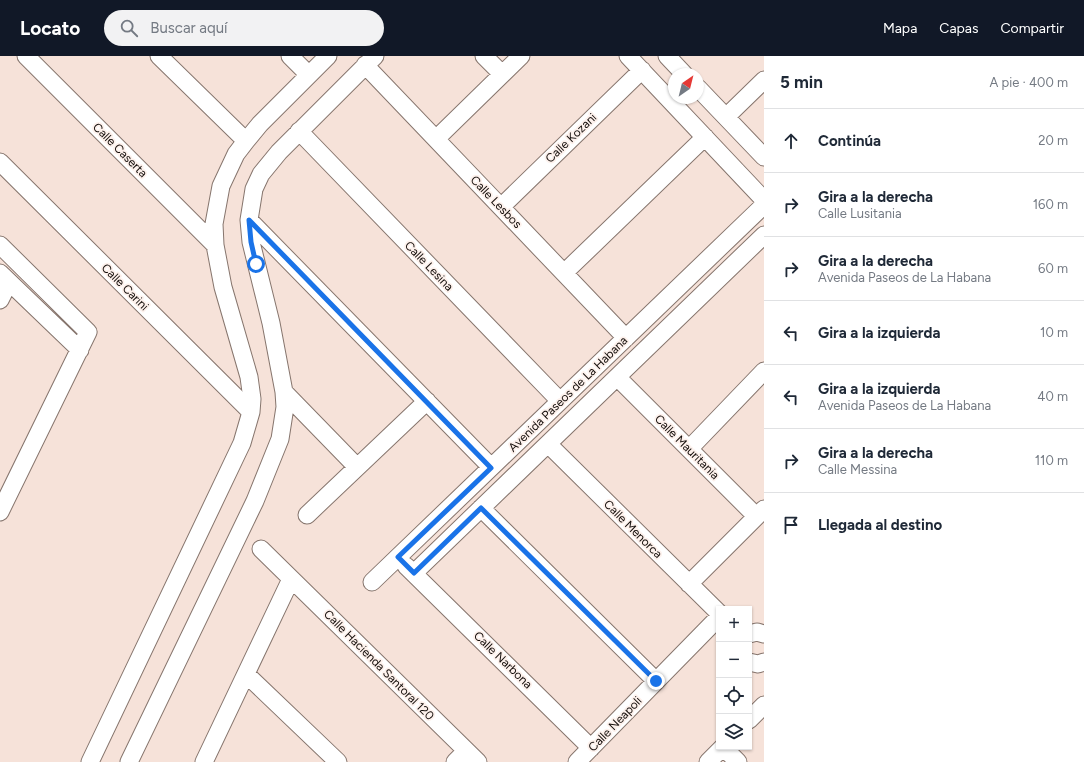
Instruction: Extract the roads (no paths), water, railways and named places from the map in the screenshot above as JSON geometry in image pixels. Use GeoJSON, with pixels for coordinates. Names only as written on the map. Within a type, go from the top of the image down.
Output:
{"type":"FeatureCollection","features":[{"type":"Feature","properties":{"kind":"street","name":"Calle Caserta"},"geometry":{"type":"LineString","coordinates":[[26,56],[215,245]]}},
{"type":"Feature","properties":{"kind":"street"},"geometry":{"type":"LineString","coordinates":[[159,56],[246,141]]}},
{"type":"Feature","properties":{"kind":"street"},"geometry":{"type":"LineString","coordinates":[[290,56],[309,75]]}},
{"type":"Feature","properties":{"kind":"street"},"geometry":{"type":"LineString","coordinates":[[90,762],[242,443],[251,412],[252,399],[249,377],[223,287],[215,245],[214,224],[221,186],[236,154],[246,141],[260,124],[328,56]]}},
{"type":"Feature","properties":{"kind":"street"},"geometry":{"type":"LineString","coordinates":[[484,56],[502,74]]}},
{"type":"Feature","properties":{"kind":"street"},"geometry":{"type":"LineString","coordinates":[[436,139],[521,56]]}},
{"type":"Feature","properties":{"kind":"street"},"geometry":{"type":"LineString","coordinates":[[628,56],[764,200]]}},
{"type":"Feature","properties":{"kind":"street"},"geometry":{"type":"LineString","coordinates":[[667,56],[678,68]]}},
{"type":"Feature","properties":{"kind":"street"},"geometry":{"type":"LineString","coordinates":[[129,762],[255,501],[280,439],[285,407],[284,392],[271,323],[251,242],[249,220],[254,189],[262,174],[279,152],[370,61]]}},
{"type":"Feature","properties":{"kind":"street","name":"Calle Lesbos"},"geometry":{"type":"LineString","coordinates":[[370,61],[436,139],[626,338]]}},
{"type":"Feature","properties":{"kind":"street","name":"Calle Kozani"},"geometry":{"type":"LineString","coordinates":[[501,207],[642,70]]}},
{"type":"Feature","properties":{"kind":"street"},"geometry":{"type":"LineString","coordinates":[[726,117],[764,80]]}},
{"type":"Feature","properties":{"kind":"street"},"geometry":{"type":"LineString","coordinates":[[704,94],[764,157]]}},
{"type":"Feature","properties":{"kind":"street","name":"Calle Lesina"},"geometry":{"type":"LineString","coordinates":[[299,131],[560,401]]}},
{"type":"Feature","properties":{"kind":"street"},"geometry":{"type":"LineString","coordinates":[[564,273],[705,137]]}},
{"type":"Feature","properties":{"kind":"street","name":"Calle Carini"},"geometry":{"type":"LineString","coordinates":[[0,162],[251,412]]}},
{"type":"Feature","properties":{"kind":"street","name":"Avenida Paseos de La Habana"},"geometry":{"type":"LineString","coordinates":[[372,582],[764,205]]}},
{"type":"Feature","properties":{"kind":"street"},"geometry":{"type":"LineString","coordinates":[[249,220],[491,468]]}},
{"type":"Feature","properties":{"kind":"street","name":"Avenida Paseos de La Habana"},"geometry":{"type":"LineString","coordinates":[[414,573],[764,235]]}},
{"type":"Feature","properties":{"kind":"street"},"geometry":{"type":"LineString","coordinates":[[0,245],[88,332],[0,512]]}},
{"type":"Feature","properties":{"kind":"street"},"geometry":{"type":"LineString","coordinates":[[4,278],[80,350]]}},
{"type":"Feature","properties":{"kind":"street"},"geometry":{"type":"LineString","coordinates":[[0,300],[4,278]]}},
{"type":"Feature","properties":{"kind":"street"},"geometry":{"type":"LineString","coordinates":[[689,449],[764,371]]}},
{"type":"Feature","properties":{"kind":"street","name":"Calle Mauritania"},"geometry":{"type":"LineString","coordinates":[[617,377],[689,449],[760,512]]}},
{"type":"Feature","properties":{"kind":"street"},"geometry":{"type":"LineString","coordinates":[[284,392],[357,467]]}},
{"type":"Feature","properties":{"kind":"street"},"geometry":{"type":"LineString","coordinates":[[307,515],[426,401]]}},
{"type":"Feature","properties":{"kind":"street","name":"Calle Menorca"},"geometry":{"type":"LineString","coordinates":[[548,444],[716,610]]}},
{"type":"Feature","properties":{"kind":"street"},"geometry":{"type":"LineString","coordinates":[[481,508],[656,681]]}},
{"type":"Feature","properties":{"kind":"street"},"geometry":{"type":"LineString","coordinates":[[689,584],[760,512]]}},
{"type":"Feature","properties":{"kind":"street","name":"Calle Hacienda Santoral 120"},"geometry":{"type":"LineString","coordinates":[[261,549],[466,758]]}},
{"type":"Feature","properties":{"kind":"street","name":"Calle Narbona"},"geometry":{"type":"LineString","coordinates":[[398,557],[591,748]]}},
{"type":"Feature","properties":{"kind":"street"},"geometry":{"type":"LineString","coordinates":[[205,762],[291,579]]}},
{"type":"Feature","properties":{"kind":"street","name":"Calle Neapoli"},"geometry":{"type":"LineString","coordinates":[[577,762],[716,620]]}},
{"type":"Feature","properties":{"kind":"street"},"geometry":{"type":"LineString","coordinates":[[752,633],[758,632],[764,634]]}},
{"type":"Feature","properties":{"kind":"street"},"geometry":{"type":"LineString","coordinates":[[752,663],[758,664],[764,662]]}},
{"type":"Feature","properties":{"kind":"street"},"geometry":{"type":"LineString","coordinates":[[246,674],[338,762]]}},
{"type":"Feature","properties":{"kind":"street"},"geometry":{"type":"LineString","coordinates":[[752,717],[764,705]]}},
{"type":"Feature","properties":{"kind":"street"},"geometry":{"type":"LineString","coordinates":[[708,762],[720,750]]}},
{"type":"Feature","properties":{"kind":"street"},"geometry":{"type":"LineString","coordinates":[[726,750],[738,762]]}}]}
